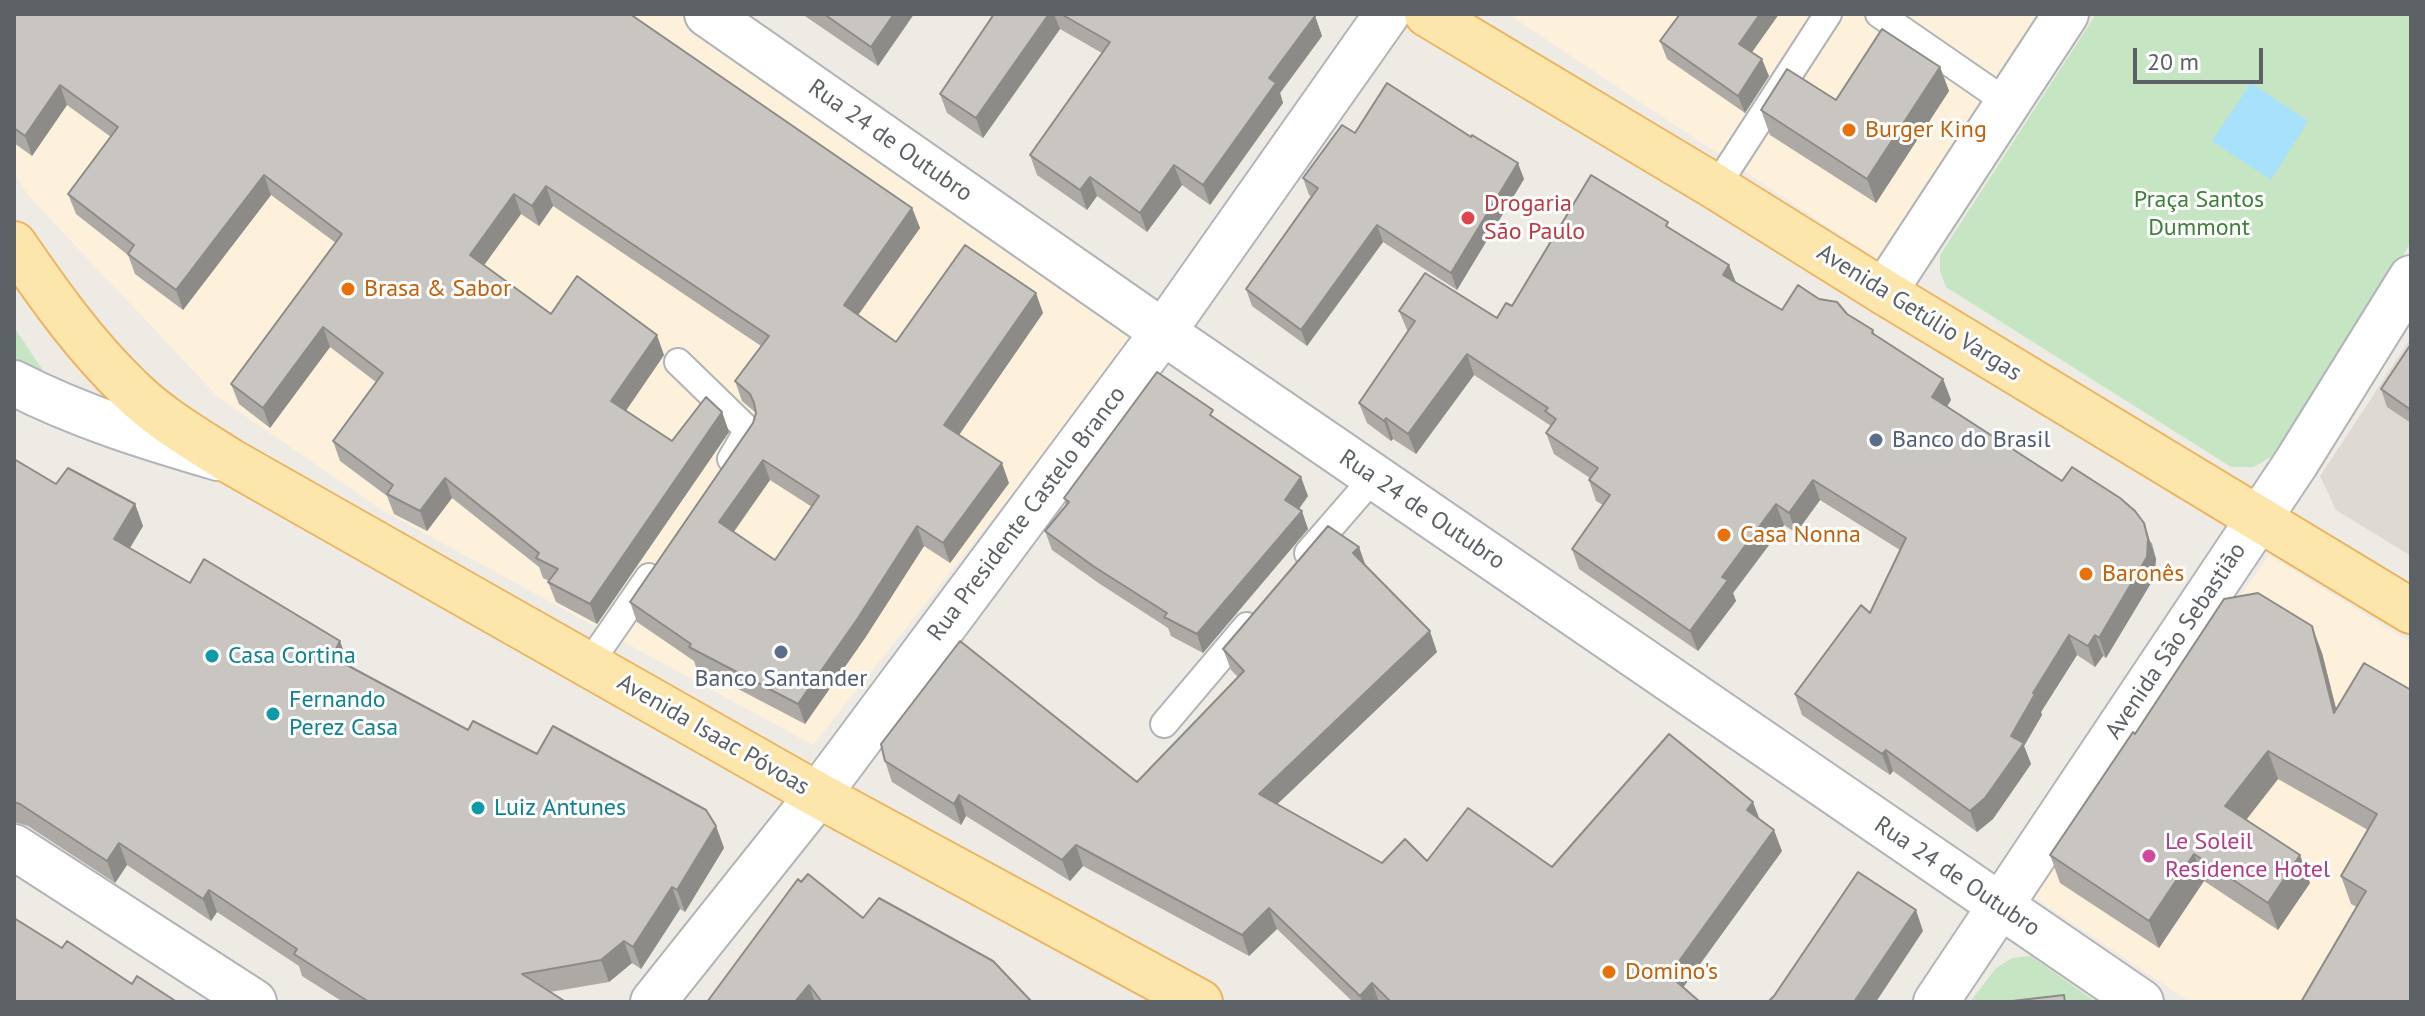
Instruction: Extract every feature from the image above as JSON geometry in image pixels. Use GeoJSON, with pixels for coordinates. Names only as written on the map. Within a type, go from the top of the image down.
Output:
{"type":"FeatureCollection","features":[{"type":"Feature","properties":{"kind":"main road","name":"Avenida Getúlio Vargas"},"geometry":{"type":"LineString","coordinates":[[1427,14],[2411,611]]}},
{"type":"Feature","properties":{"kind":"main road","name":"Avenida Isaac Póvoas"},"geometry":{"type":"LineString","coordinates":[[14,244],[88,344],[131,390],[172,424],[230,461],[818,795],[1200,1002]]}},
{"type":"Feature","properties":{"kind":"street","name":"Rua 24 de Outubro"},"geometry":{"type":"LineString","coordinates":[[707,14],[1163,332],[2141,1002]]}},
{"type":"Feature","properties":{"kind":"street","name":"Rua Presidente Castelo Branco"},"geometry":{"type":"LineString","coordinates":[[653,1002],[818,795],[1163,332],[1387,14]]}},
{"type":"Feature","properties":{"kind":"street"},"geometry":{"type":"LineString","coordinates":[[1884,292],[2066,14]]}},
{"type":"Feature","properties":{"kind":"street","name":"Avenida São Sebastião"},"geometry":{"type":"LineString","coordinates":[[1936,1002],[2296,463],[2411,278]]}},
{"type":"Feature","properties":{"kind":"street","name":"Avenida Isaac Póvoas"},"geometry":{"type":"LineString","coordinates":[[14,383],[154,440],[230,461]]}},
{"type":"Feature","properties":{"kind":"street"},"geometry":{"type":"LineString","coordinates":[[14,847],[254,1002]]}},
{"type":"Feature","properties":{"kind":"lane"},"geometry":{"type":"LineString","coordinates":[[1716,187],[1828,14]]}},
{"type":"Feature","properties":{"kind":"lane"},"geometry":{"type":"LineString","coordinates":[[1879,14],[2008,103]]}},
{"type":"Feature","properties":{"kind":"lane"},"geometry":{"type":"LineString","coordinates":[[678,362],[748,430],[720,473]]}},
{"type":"Feature","properties":{"kind":"lane"},"geometry":{"type":"LineString","coordinates":[[1291,573],[1374,477]]}},
{"type":"Feature","properties":{"kind":"lane"},"geometry":{"type":"LineString","coordinates":[[589,664],[666,552]]}},
{"type":"Feature","properties":{"kind":"lane"},"geometry":{"type":"LineString","coordinates":[[1164,724],[1262,608]]}},
{"type":"Feature","properties":{"kind":"shaded area"},"geometry":{"type":"Polygon","coordinates":[[[14,14],[692,14],[1144,328],[813,745],[382,510],[218,397],[27,194],[14,172],[14,14]]]}},
{"type":"Feature","properties":{"kind":"shaded area"},"geometry":{"type":"Polygon","coordinates":[[[1508,14],[2052,14],[1884,264],[1508,14]]]}},
{"type":"Feature","properties":{"kind":"shaded area"},"geometry":{"type":"Polygon","coordinates":[[[2411,338],[2411,556],[2336,510],[2320,476],[2411,338]]]}},
{"type":"Feature","properties":{"kind":"shaded area"},"geometry":{"type":"Polygon","coordinates":[[[2269,555],[2411,643],[2411,1002],[2190,1002],[2032,896],[2269,555]]]}},
{"type":"Feature","properties":{"kind":"green space","name":"Praça Santos Dummont"},"geometry":{"type":"Polygon","coordinates":[[[2096,14],[2411,14],[2411,243],[2272,456],[2254,467],[2231,467],[1946,287],[1940,271],[1940,255],[2096,14]]]}},
{"type":"Feature","properties":{"kind":"green space"},"geometry":{"type":"Polygon","coordinates":[[[14,327],[46,375],[14,364],[14,327]]]}},
{"type":"Feature","properties":{"kind":"green space"},"geometry":{"type":"Polygon","coordinates":[[[2031,956],[2096,1002],[1970,1002],[1996,968],[2012,958],[2031,956]]]}},
{"type":"Feature","properties":{"kind":"water"},"geometry":{"type":"Polygon","coordinates":[[[2251,83],[2308,121],[2271,180],[2212,141],[2251,83]]]}},
{"type":"Feature","properties":{"kind":"building"},"geometry":{"type":"Polygon","coordinates":[[[14,14],[630,14],[912,208],[844,305],[896,342],[965,245],[1036,293],[944,425],[1002,463],[943,543],[917,526],[798,704],[689,647],[691,644],[630,602],[753,423],[756,413],[754,403],[750,394],[735,381],[769,336],[546,186],[532,206],[514,194],[470,255],[551,314],[577,276],[657,335],[611,401],[672,441],[706,397],[722,412],[590,604],[548,582],[558,569],[536,558],[539,553],[445,478],[420,511],[387,494],[393,485],[333,441],[383,373],[323,327],[263,408],[231,384],[342,234],[264,175],[176,290],[128,254],[134,245],[68,194],[118,127],[60,85],[25,136],[14,128],[14,14]],[[763,460],[719,522],[775,560],[819,496],[763,460]]]}},
{"type":"Feature","properties":{"kind":"building"},"geometry":{"type":"Polygon","coordinates":[[[824,14],[894,14],[871,47],[824,14]]]}},
{"type":"Feature","properties":{"kind":"building"},"geometry":{"type":"Polygon","coordinates":[[[994,14],[1049,14],[976,118],[940,94],[994,14]]]}},
{"type":"Feature","properties":{"kind":"building"},"geometry":{"type":"Polygon","coordinates":[[[1061,14],[1315,16],[1269,78],[1276,83],[1203,185],[1174,165],[1140,213],[1090,177],[1080,190],[1030,155],[1110,42],[1061,14]]]}},
{"type":"Feature","properties":{"kind":"building"},"geometry":{"type":"Polygon","coordinates":[[[1680,14],[1760,14],[1739,44],[1762,59],[1738,96],[1660,41],[1680,14]]]}},
{"type":"Feature","properties":{"kind":"building","name":"Burger King"},"geometry":{"type":"Polygon","coordinates":[[[1882,29],[1940,67],[1867,179],[1761,110],[1787,69],[1836,100],[1882,29]]]}},
{"type":"Feature","properties":{"kind":"building"},"geometry":{"type":"Polygon","coordinates":[[[1387,83],[1518,163],[1451,273],[1377,225],[1301,330],[1246,289],[1318,188],[1303,178],[1342,125],[1355,133],[1387,83]]]}},
{"type":"Feature","properties":{"kind":"building"},"geometry":{"type":"Polygon","coordinates":[[[1591,175],[1668,222],[1666,226],[1729,265],[1723,275],[1782,310],[1798,285],[1819,299],[1837,302],[1847,314],[1873,330],[1872,333],[1943,379],[1932,397],[2062,481],[2072,467],[2120,498],[2144,523],[2148,539],[2147,557],[2099,638],[2095,635],[2088,646],[2069,635],[2011,736],[2024,743],[1985,798],[1970,811],[1886,750],[1882,754],[1795,694],[1861,605],[1870,613],[1906,538],[1813,480],[1789,513],[1776,504],[1722,577],[1728,580],[1690,631],[1572,549],[1610,495],[1589,480],[1598,468],[1546,433],[1556,419],[1545,411],[1548,408],[1467,354],[1408,434],[1359,403],[1415,321],[1399,311],[1425,273],[1497,318],[1506,303],[1512,306],[1591,175]]]}},
{"type":"Feature","properties":{"kind":"building"},"geometry":{"type":"Polygon","coordinates":[[[2411,344],[2411,410],[2381,389],[2411,344]]]}},
{"type":"Feature","properties":{"kind":"building"},"geometry":{"type":"Polygon","coordinates":[[[1157,372],[1213,410],[1210,415],[1301,477],[1285,500],[1302,511],[1197,634],[1164,617],[1167,613],[1045,531],[1069,502],[1064,498],[1157,372]]]}},
{"type":"Feature","properties":{"kind":"building"},"geometry":{"type":"Polygon","coordinates":[[[14,459],[56,484],[68,468],[135,504],[114,539],[190,583],[204,559],[340,641],[332,657],[468,730],[473,721],[537,754],[553,726],[706,810],[716,826],[677,890],[672,887],[633,947],[624,941],[601,960],[522,974],[566,1002],[369,1002],[294,954],[297,949],[209,890],[203,899],[119,843],[107,861],[14,802],[14,459]]]}},
{"type":"Feature","properties":{"kind":"building"},"geometry":{"type":"Polygon","coordinates":[[[1328,526],[1359,547],[1353,553],[1430,631],[1259,794],[1382,863],[1405,839],[1427,861],[1468,808],[1552,867],[1669,734],[1753,802],[1747,810],[1774,830],[1669,975],[1700,1002],[1391,1002],[1372,983],[1360,996],[1269,908],[1242,935],[1076,845],[1062,860],[959,795],[954,804],[885,761],[881,744],[960,641],[1137,782],[1244,671],[1223,649],[1328,526]]]}},
{"type":"Feature","properties":{"kind":"building"},"geometry":{"type":"Polygon","coordinates":[[[2258,593],[2312,626],[2334,713],[2364,663],[2411,690],[2411,1002],[2301,1002],[2366,891],[2341,876],[2377,814],[2268,751],[2225,806],[2300,855],[2268,903],[2194,854],[2149,921],[2050,855],[2224,599],[2258,593]]]}},
{"type":"Feature","properties":{"kind":"building"},"geometry":{"type":"Polygon","coordinates":[[[1858,872],[1916,910],[1854,1002],[1768,1002],[1774,996],[1858,872]]]}},
{"type":"Feature","properties":{"kind":"building"},"geometry":{"type":"Polygon","coordinates":[[[808,874],[863,918],[879,898],[993,961],[1031,1001],[822,1002],[809,985],[795,1002],[707,1002],[798,879],[801,882],[808,874]]]}},
{"type":"Feature","properties":{"kind":"building"},"geometry":{"type":"Polygon","coordinates":[[[14,918],[62,948],[67,941],[132,984],[137,976],[177,1002],[14,1002],[14,918]]]}},
{"type":"Feature","properties":{"kind":"building"},"geometry":{"type":"Polygon","coordinates":[[[2064,995],[2065,1002],[2012,1002],[2012,1001],[2064,995]]]}},
{"type":"Feature","properties":{"kind":"place","name":"Burger King"},"geometry":{"type":"Point","coordinates":[1849,130]}},
{"type":"Feature","properties":{"kind":"place","name":"Drogaria São Paulo"},"geometry":{"type":"Point","coordinates":[1468,218]}},
{"type":"Feature","properties":{"kind":"place","name":"Brasa & Sabor"},"geometry":{"type":"Point","coordinates":[348,289]}},
{"type":"Feature","properties":{"kind":"place","name":"Banco do Brasil"},"geometry":{"type":"Point","coordinates":[1876,440]}},
{"type":"Feature","properties":{"kind":"place","name":"Casa Nonna"},"geometry":{"type":"Point","coordinates":[1724,535]}},
{"type":"Feature","properties":{"kind":"place","name":"Baronês"},"geometry":{"type":"Point","coordinates":[2086,574]}},
{"type":"Feature","properties":{"kind":"place","name":"Banco Santander"},"geometry":{"type":"Point","coordinates":[781,652]}},
{"type":"Feature","properties":{"kind":"place","name":"Casa Cortina"},"geometry":{"type":"Point","coordinates":[212,656]}},
{"type":"Feature","properties":{"kind":"place","name":"Fernando Perez Casa"},"geometry":{"type":"Point","coordinates":[273,714]}},
{"type":"Feature","properties":{"kind":"place","name":"Luiz Antunes"},"geometry":{"type":"Point","coordinates":[478,808]}},
{"type":"Feature","properties":{"kind":"place","name":"Le Soleil Residence Hotel"},"geometry":{"type":"Point","coordinates":[2149,856]}},
{"type":"Feature","properties":{"kind":"place","name":"Domino's"},"geometry":{"type":"Point","coordinates":[1609,972]}}]}
